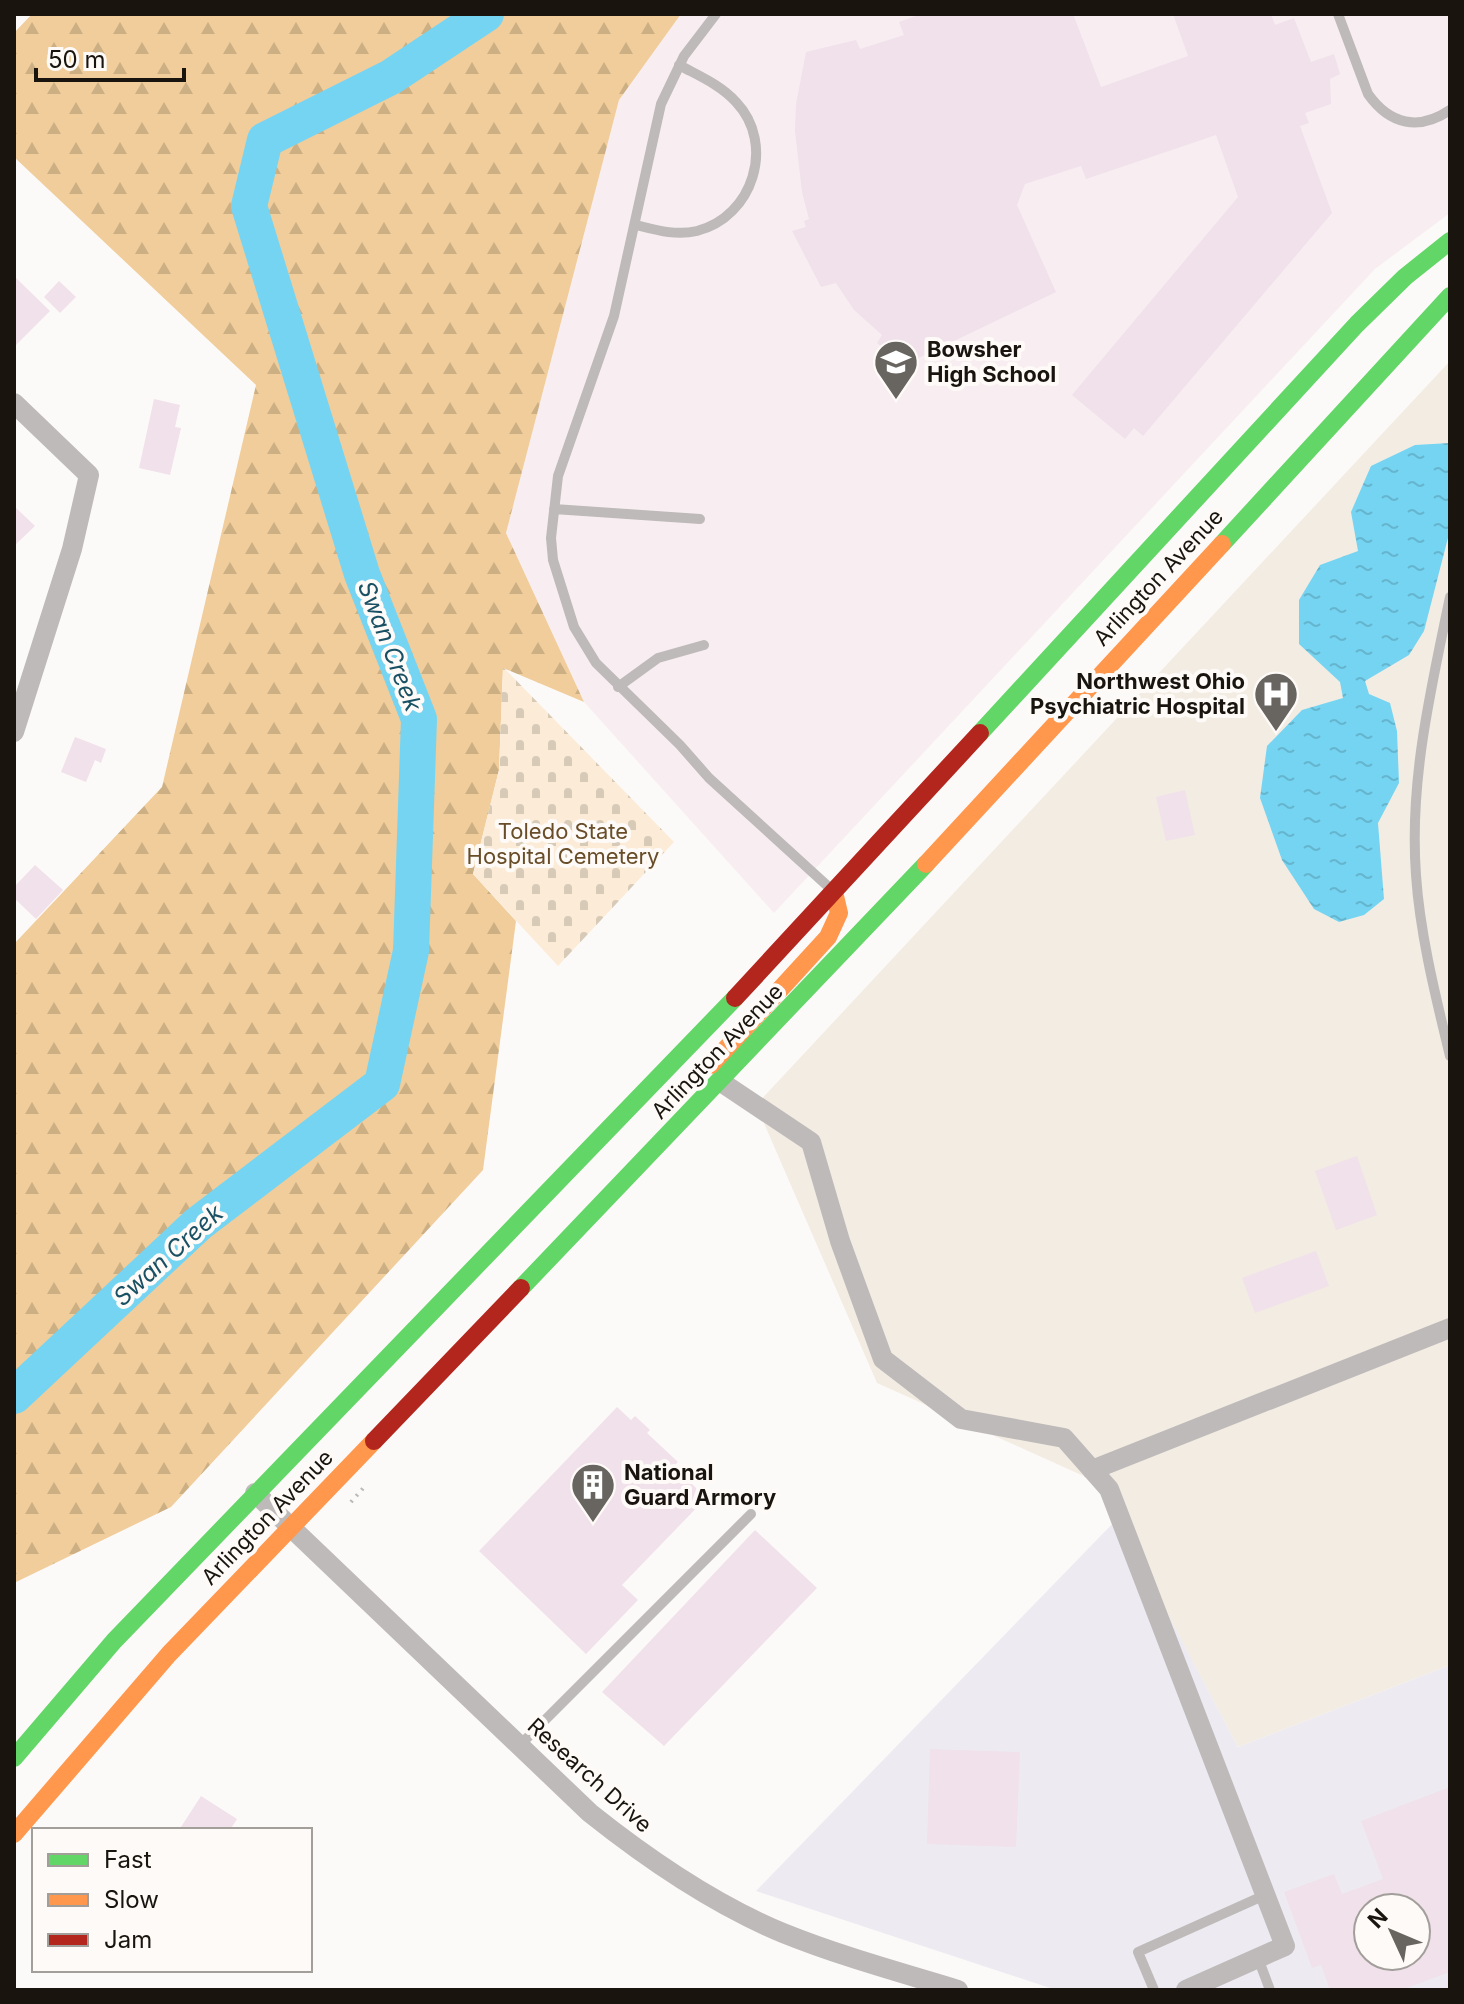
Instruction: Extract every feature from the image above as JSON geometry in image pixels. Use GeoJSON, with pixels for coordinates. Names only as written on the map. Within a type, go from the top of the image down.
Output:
{"type":"FeatureCollection","features":[{"type":"Feature","properties":{"kind":"street","name":"Arlington Avenue"},"geometry":{"type":"LineString","coordinates":[[14,1758],[114,1641],[697,1039],[1357,324],[1405,277],[1450,241]]}},
{"type":"Feature","properties":{"kind":"street","name":"Arlington Avenue"},"geometry":{"type":"LineString","coordinates":[[14,1834],[169,1654],[721,1082],[1450,296]]}},
{"type":"Feature","properties":{"kind":"street"},"geometry":{"type":"LineString","coordinates":[[14,403],[89,475],[72,549],[14,732]]}},
{"type":"Feature","properties":{"kind":"street"},"geometry":{"type":"LineString","coordinates":[[482,1329],[571,1212],[668,1115],[757,1011],[828,937],[839,913],[834,892]]}},
{"type":"Feature","properties":{"kind":"street"},"geometry":{"type":"LineString","coordinates":[[721,1082],[811,1142],[840,1241],[883,1359],[961,1419],[1064,1438],[1109,1489],[1285,1946],[1186,1990]]}},
{"type":"Feature","properties":{"kind":"street"},"geometry":{"type":"LineString","coordinates":[[1092,1470],[1450,1328]]}},
{"type":"Feature","properties":{"kind":"street","name":"Research Drive"},"geometry":{"type":"LineString","coordinates":[[255,1493],[590,1813],[635,1849],[734,1909],[837,1953],[958,1990]]}},
{"type":"Feature","properties":{"kind":"lane"},"geometry":{"type":"LineString","coordinates":[[716,14],[679,65],[653,131],[636,225],[605,349],[563,456],[554,509],[553,560],[565,604],[585,648],[618,687],[680,745],[709,778],[834,892]]}},
{"type":"Feature","properties":{"kind":"lane"},"geometry":{"type":"LineString","coordinates":[[1338,14],[1375,105],[1396,120],[1418,124],[1450,110]]}},
{"type":"Feature","properties":{"kind":"lane"},"geometry":{"type":"LineString","coordinates":[[636,225],[681,234],[714,225],[738,204],[754,175],[757,144],[746,114],[724,91],[679,65]]}},
{"type":"Feature","properties":{"kind":"lane"},"geometry":{"type":"LineString","coordinates":[[554,509],[700,519]]}},
{"type":"Feature","properties":{"kind":"lane"},"geometry":{"type":"LineString","coordinates":[[1450,597],[1422,739],[1415,853],[1422,917],[1450,1056]]}},
{"type":"Feature","properties":{"kind":"lane"},"geometry":{"type":"LineString","coordinates":[[618,687],[658,658],[704,645]]}},
{"type":"Feature","properties":{"kind":"lane"},"geometry":{"type":"LineString","coordinates":[[519,1746],[751,1514]]}},
{"type":"Feature","properties":{"kind":"lane"},"geometry":{"type":"LineString","coordinates":[[1154,1990],[1138,1952],[1265,1895]]}},
{"type":"Feature","properties":{"kind":"lane"},"geometry":{"type":"LineString","coordinates":[[1258,1958],[1270,1990]]}},
{"type":"Feature","properties":{"kind":"shaded area","name":"Bowsher High School"},"geometry":{"type":"Polygon","coordinates":[[[681,14],[1450,14],[1450,213],[1375,269],[774,913],[584,702],[506,533],[619,100],[681,14]]]}},
{"type":"Feature","properties":{"kind":"shaded area","name":"Northwest Ohio Psychiatric Hospital"},"geometry":{"type":"Polygon","coordinates":[[[1450,361],[1450,1665],[1238,1747],[1099,1483],[877,1383],[756,1105],[1450,361]]]}},
{"type":"Feature","properties":{"kind":"shaded area"},"geometry":{"type":"Polygon","coordinates":[[[1118,1518],[1238,1747],[1450,1665],[1450,1990],[1056,1990],[756,1891],[1118,1518]]]}},
{"type":"Feature","properties":{"kind":"green space"},"geometry":{"type":"Polygon","coordinates":[[[32,14],[681,14],[619,100],[506,533],[584,702],[503,668],[499,770],[473,874],[516,921],[483,1170],[171,1507],[14,1583],[14,944],[162,787],[256,385],[14,157],[14,33],[32,14]]]}},
{"type":"Feature","properties":{"kind":"green space","name":"Toledo State Hospital Cemetery"},"geometry":{"type":"Polygon","coordinates":[[[503,667],[674,842],[558,966],[473,874],[499,770],[503,667]]]}},
{"type":"Feature","properties":{"kind":"water"},"geometry":{"type":"Polygon","coordinates":[[[1450,443],[1450,530],[1424,631],[1409,655],[1365,681],[1369,694],[1390,703],[1397,731],[1399,783],[1378,823],[1384,899],[1364,915],[1339,922],[1314,909],[1282,860],[1260,798],[1267,746],[1302,710],[1343,698],[1340,682],[1299,644],[1299,600],[1320,565],[1358,551],[1351,512],[1371,466],[1415,445],[1450,443]]]}},
{"type":"Feature","properties":{"kind":"building"},"geometry":{"type":"Polygon","coordinates":[[[921,14],[1073,14],[1101,87],[1188,56],[1173,14],[1271,14],[1275,25],[1294,18],[1311,62],[1334,54],[1340,74],[1330,79],[1331,104],[1305,113],[1309,123],[1300,126],[1332,213],[1143,436],[1134,428],[1125,439],[1072,395],[1238,197],[1216,135],[1086,179],[1081,166],[1025,184],[1017,205],[1056,292],[904,365],[877,343],[882,335],[854,310],[836,283],[821,287],[792,231],[806,227],[804,221],[809,219],[802,192],[795,131],[796,104],[806,52],[856,40],[860,49],[904,35],[899,22],[921,14]]]}},
{"type":"Feature","properties":{"kind":"building"},"geometry":{"type":"Polygon","coordinates":[[[14,276],[50,311],[14,347],[14,276]]]}},
{"type":"Feature","properties":{"kind":"building"},"geometry":{"type":"Polygon","coordinates":[[[59,281],[76,297],[60,313],[44,297],[59,281]]]}},
{"type":"Feature","properties":{"kind":"building"},"geometry":{"type":"Polygon","coordinates":[[[154,399],[180,405],[175,427],[181,428],[170,475],[139,468],[154,399]]]}},
{"type":"Feature","properties":{"kind":"building"},"geometry":{"type":"Polygon","coordinates":[[[14,506],[35,526],[14,546],[14,506]]]}},
{"type":"Feature","properties":{"kind":"building"},"geometry":{"type":"Polygon","coordinates":[[[75,737],[106,749],[101,763],[95,760],[86,782],[61,772],[75,737]]]}},
{"type":"Feature","properties":{"kind":"building"},"geometry":{"type":"Polygon","coordinates":[[[1185,790],[1195,835],[1166,841],[1156,797],[1185,790]]]}},
{"type":"Feature","properties":{"kind":"building"},"geometry":{"type":"Polygon","coordinates":[[[35,865],[63,890],[36,919],[14,898],[14,887],[35,865]]]}},
{"type":"Feature","properties":{"kind":"building"},"geometry":{"type":"Polygon","coordinates":[[[1357,1156],[1377,1215],[1336,1230],[1315,1171],[1357,1156]]]}},
{"type":"Feature","properties":{"kind":"building"},"geometry":{"type":"Polygon","coordinates":[[[1316,1251],[1329,1286],[1255,1313],[1242,1278],[1316,1251]]]}},
{"type":"Feature","properties":{"kind":"building","name":"National Guard Armory"},"geometry":{"type":"Polygon","coordinates":[[[617,1407],[631,1420],[635,1416],[650,1430],[647,1433],[678,1462],[674,1466],[706,1498],[622,1585],[638,1600],[586,1654],[479,1551],[617,1407]]]}},
{"type":"Feature","properties":{"kind":"building"},"geometry":{"type":"Polygon","coordinates":[[[755,1530],[817,1588],[664,1746],[602,1692],[755,1530]]]}},
{"type":"Feature","properties":{"kind":"building"},"geometry":{"type":"Polygon","coordinates":[[[930,1749],[1020,1752],[1016,1847],[927,1844],[930,1749]]]}},
{"type":"Feature","properties":{"kind":"building"},"geometry":{"type":"Polygon","coordinates":[[[1450,1787],[1450,1972],[1401,1990],[1330,1990],[1321,1965],[1312,1968],[1284,1892],[1334,1874],[1342,1894],[1383,1879],[1361,1821],[1450,1787]]]}},
{"type":"Feature","properties":{"kind":"building"},"geometry":{"type":"Polygon","coordinates":[[[201,1796],[237,1819],[231,1828],[180,1828],[201,1796]]]}},
{"type":"Feature","properties":{"kind":"waterway","name":"Swan Creek"},"geometry":{"type":"LineString","coordinates":[[14,1396],[198,1224],[382,1084],[411,951],[419,719],[362,574],[249,206],[265,140],[391,77],[486,14]]}},
{"type":"Feature","properties":{"kind":"traffic: fast"},"geometry":{"type":"LineString","coordinates":[[980,733],[1357,324],[1405,277],[1450,241]]}},
{"type":"Feature","properties":{"kind":"traffic: fast"},"geometry":{"type":"LineString","coordinates":[[1222,544],[1450,296]]}},
{"type":"Feature","properties":{"kind":"traffic: fast"},"geometry":{"type":"LineString","coordinates":[[521,1288],[926,864]]}},
{"type":"Feature","properties":{"kind":"traffic: fast"},"geometry":{"type":"LineString","coordinates":[[14,1758],[114,1641],[735,998]]}},
{"type":"Feature","properties":{"kind":"traffic: slow"},"geometry":{"type":"LineString","coordinates":[[926,864],[1222,544]]}},
{"type":"Feature","properties":{"kind":"traffic: slow"},"geometry":{"type":"LineString","coordinates":[[711,1065],[828,937],[839,913],[834,892]]}},
{"type":"Feature","properties":{"kind":"traffic: slow"},"geometry":{"type":"LineString","coordinates":[[14,1834],[169,1654],[374,1441]]}},
{"type":"Feature","properties":{"kind":"traffic: jam"},"geometry":{"type":"LineString","coordinates":[[735,998],[980,733]]}},
{"type":"Feature","properties":{"kind":"traffic: jam"},"geometry":{"type":"LineString","coordinates":[[374,1441],[521,1288]]}},
{"type":"Feature","properties":{"kind":"place","name":"Bowsher High School"},"geometry":{"type":"Point","coordinates":[896,401]}},
{"type":"Feature","properties":{"kind":"place","name":"Northwest Ohio Psychiatric Hospital"},"geometry":{"type":"Point","coordinates":[1276,733]}},
{"type":"Feature","properties":{"kind":"place","name":"National Guard Armory"},"geometry":{"type":"Point","coordinates":[593,1524]}}]}
